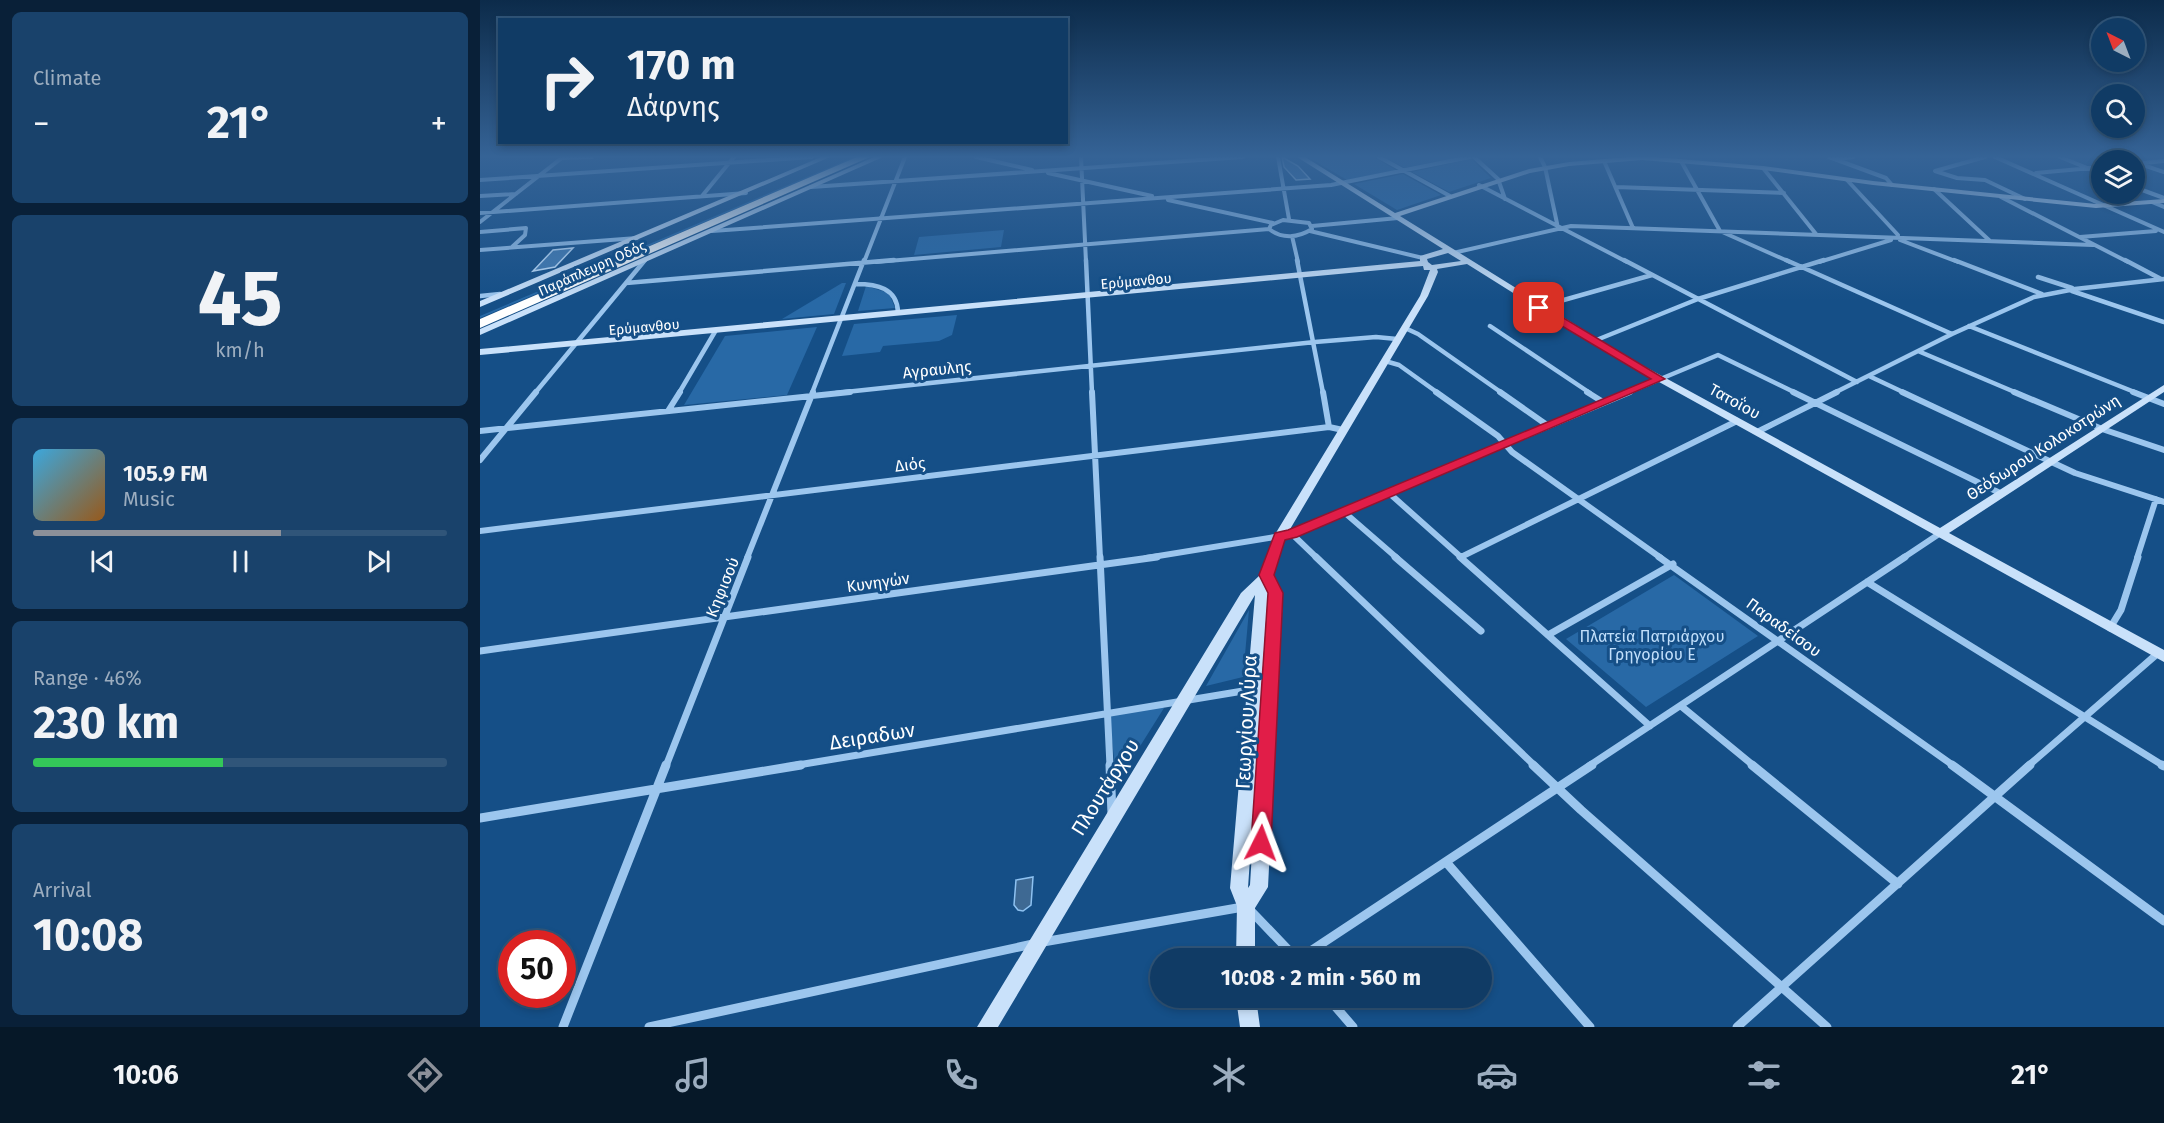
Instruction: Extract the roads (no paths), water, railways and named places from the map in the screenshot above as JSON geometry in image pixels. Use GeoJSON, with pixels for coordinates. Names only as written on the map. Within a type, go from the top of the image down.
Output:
{"type":"FeatureCollection","features":[{"type":"Feature","properties":{"kind":"highway"},"geometry":{"type":"LineString","coordinates":[[480,312],[734,205]]}},
{"type":"Feature","properties":{"kind":"highway"},"geometry":{"type":"LineString","coordinates":[[480,324],[755,205]]}},
{"type":"Feature","properties":{"kind":"main road"},"geometry":{"type":"LineString","coordinates":[[480,303],[717,205]]}},
{"type":"Feature","properties":{"kind":"main road","name":"Παράπλευρη Οδός"},"geometry":{"type":"LineString","coordinates":[[480,332],[771,205]]}},
{"type":"Feature","properties":{"kind":"main road","name":"Τατοΐου"},"geometry":{"type":"LineString","coordinates":[[1375,205],[1539,308],[1660,379],[2160,656]]}},
{"type":"Feature","properties":{"kind":"main road"},"geometry":{"type":"LineString","coordinates":[[1395,217],[1427,205]]}},
{"type":"Feature","properties":{"kind":"main road"},"geometry":{"type":"LineString","coordinates":[[2094,205],[2119,205]]}},
{"type":"Feature","properties":{"kind":"main road"},"geometry":{"type":"LineString","coordinates":[[1266,575],[1280,537],[1397,339],[1425,296],[1434,272],[1426,262],[1451,252]]}},
{"type":"Feature","properties":{"kind":"main road","name":"Ερύμανθου"},"geometry":{"type":"LineString","coordinates":[[841,319],[854,321],[1300,277],[1426,262],[1447,267],[1467,262]]}},
{"type":"Feature","properties":{"kind":"main road"},"geometry":{"type":"LineString","coordinates":[[1425,296],[1433,289],[1447,267]]}},
{"type":"Feature","properties":{"kind":"main road","name":"Ερύμανθου"},"geometry":{"type":"LineString","coordinates":[[480,352],[574,344],[595,345],[676,337],[716,330],[898,312],[1088,297]]}},
{"type":"Feature","properties":{"kind":"main road","name":"Θεόδωρου Κολοκοτρώνη"},"geometry":{"type":"LineString","coordinates":[[1939,534],[2164,388]]}},
{"type":"Feature","properties":{"kind":"main road","name":"Γεωργίου Λύρα"},"geometry":{"type":"LineString","coordinates":[[1246,948],[1246,906],[1258,887],[1262,688],[1276,593],[1266,575]]}},
{"type":"Feature","properties":{"kind":"main road","name":"Πλουτάρχου"},"geometry":{"type":"LineString","coordinates":[[987,1027],[1246,596],[1266,575]]}},
{"type":"Feature","properties":{"kind":"main road"},"geometry":{"type":"LineString","coordinates":[[1247,1008],[1250,1027]]}},
{"type":"Feature","properties":{"kind":"street"},"geometry":{"type":"LineString","coordinates":[[480,222],[501,205]]}},
{"type":"Feature","properties":{"kind":"street"},"geometry":{"type":"LineString","coordinates":[[480,213],[585,205]]}},
{"type":"Feature","properties":{"kind":"street","name":"Κηφισού"},"geometry":{"type":"LineString","coordinates":[[563,1027],[886,205]]}},
{"type":"Feature","properties":{"kind":"street"},"geometry":{"type":"LineString","coordinates":[[712,231],[1071,205]]}},
{"type":"Feature","properties":{"kind":"street"},"geometry":{"type":"LineString","coordinates":[[1083,205],[1112,817]]}},
{"type":"Feature","properties":{"kind":"street"},"geometry":{"type":"LineString","coordinates":[[1191,205],[1273,223],[1289,219],[1304,221],[1312,226],[1395,217]]}},
{"type":"Feature","properties":{"kind":"street"},"geometry":{"type":"LineString","coordinates":[[1286,205],[1289,219]]}},
{"type":"Feature","properties":{"kind":"street"},"geometry":{"type":"LineString","coordinates":[[1516,205],[1857,382]]}},
{"type":"Feature","properties":{"kind":"street"},"geometry":{"type":"LineString","coordinates":[[1553,205],[1558,228]]}},
{"type":"Feature","properties":{"kind":"street"},"geometry":{"type":"LineString","coordinates":[[1623,205],[1633,228]]}},
{"type":"Feature","properties":{"kind":"street"},"geometry":{"type":"LineString","coordinates":[[1705,205],[1720,231],[1952,334]]}},
{"type":"Feature","properties":{"kind":"street"},"geometry":{"type":"LineString","coordinates":[[1793,205],[1816,234]]}},
{"type":"Feature","properties":{"kind":"street"},"geometry":{"type":"LineString","coordinates":[[1870,205],[1898,235],[1897,238]]}},
{"type":"Feature","properties":{"kind":"street"},"geometry":{"type":"LineString","coordinates":[[1951,205],[1990,241]]}},
{"type":"Feature","properties":{"kind":"street"},"geometry":{"type":"LineString","coordinates":[[2018,205],[2163,280]]}},
{"type":"Feature","properties":{"kind":"street"},"geometry":{"type":"LineString","coordinates":[[2107,206],[2162,231]]}},
{"type":"Feature","properties":{"kind":"street"},"geometry":{"type":"LineString","coordinates":[[1269,229],[1273,223]]}},
{"type":"Feature","properties":{"kind":"street"},"geometry":{"type":"LineString","coordinates":[[1310,231],[1312,226]]}},
{"type":"Feature","properties":{"kind":"street"},"geometry":{"type":"LineString","coordinates":[[480,232],[526,228],[525,235],[511,248]]}},
{"type":"Feature","properties":{"kind":"street"},"geometry":{"type":"LineString","coordinates":[[1451,252],[1558,228],[1633,228],[2093,245]]}},
{"type":"Feature","properties":{"kind":"street"},"geometry":{"type":"LineString","coordinates":[[626,283],[1269,229],[1277,235],[1292,236],[1310,231],[1426,262]]}},
{"type":"Feature","properties":{"kind":"street"},"geometry":{"type":"LineString","coordinates":[[2079,237],[2162,231]]}},
{"type":"Feature","properties":{"kind":"street"},"geometry":{"type":"LineString","coordinates":[[1292,236],[1316,342],[1329,427]]}},
{"type":"Feature","properties":{"kind":"street"},"geometry":{"type":"LineString","coordinates":[[480,250],[640,237]]}},
{"type":"Feature","properties":{"kind":"street"},"geometry":{"type":"LineString","coordinates":[[1594,341],[1698,299],[1897,238],[2042,294]]}},
{"type":"Feature","properties":{"kind":"street"},"geometry":{"type":"LineString","coordinates":[[480,460],[645,260]]}},
{"type":"Feature","properties":{"kind":"street"},"geometry":{"type":"LineString","coordinates":[[1539,308],[1652,275]]}},
{"type":"Feature","properties":{"kind":"street"},"geometry":{"type":"LineString","coordinates":[[2038,277],[2164,322]]}},
{"type":"Feature","properties":{"kind":"street"},"geometry":{"type":"LineString","coordinates":[[1757,432],[1952,334],[2042,294],[2163,280]]}},
{"type":"Feature","properties":{"kind":"street"},"geometry":{"type":"LineString","coordinates":[[856,284],[873,285],[890,290],[898,300],[898,312]]}},
{"type":"Feature","properties":{"kind":"street"},"geometry":{"type":"LineString","coordinates":[[480,296],[503,294]]}},
{"type":"Feature","properties":{"kind":"street"},"geometry":{"type":"LineString","coordinates":[[1490,326],[1603,402]]}},
{"type":"Feature","properties":{"kind":"street"},"geometry":{"type":"LineString","coordinates":[[1969,326],[2164,404]]}},
{"type":"Feature","properties":{"kind":"street"},"geometry":{"type":"LineString","coordinates":[[1405,328],[1418,334],[1547,425]]}},
{"type":"Feature","properties":{"kind":"street"},"geometry":{"type":"LineString","coordinates":[[668,411],[716,330]]}},
{"type":"Feature","properties":{"kind":"street","name":"Αγραυλης"},"geometry":{"type":"LineString","coordinates":[[480,431],[1316,342],[1376,337],[1397,339]]}},
{"type":"Feature","properties":{"kind":"street"},"geometry":{"type":"LineString","coordinates":[[1918,351],[2102,429],[2164,450]]}},
{"type":"Feature","properties":{"kind":"street","name":"Κυνηγών"},"geometry":{"type":"LineString","coordinates":[[480,651],[1212,549],[1280,537],[1292,534],[1718,355],[1816,402]]}},
{"type":"Feature","properties":{"kind":"street","name":"Παραδείσου"},"geometry":{"type":"LineString","coordinates":[[1385,360],[1399,365],[1498,436],[1512,452],[1673,564],[1995,795],[2164,921]]}},
{"type":"Feature","properties":{"kind":"street"},"geometry":{"type":"LineString","coordinates":[[1869,376],[2075,473],[2164,502]]}},
{"type":"Feature","properties":{"kind":"street"},"geometry":{"type":"LineString","coordinates":[[1816,402],[2002,494]]}},
{"type":"Feature","properties":{"kind":"street"},"geometry":{"type":"LineString","coordinates":[[1461,557],[1737,422]]}},
{"type":"Feature","properties":{"kind":"street","name":"Διός"},"geometry":{"type":"LineString","coordinates":[[480,531],[1329,427],[1343,430]]}},
{"type":"Feature","properties":{"kind":"street"},"geometry":{"type":"LineString","coordinates":[[1389,493],[1650,726]]}},
{"type":"Feature","properties":{"kind":"street"},"geometry":{"type":"LineString","coordinates":[[2110,628],[2121,610],[2156,499]]}},
{"type":"Feature","properties":{"kind":"street"},"geometry":{"type":"LineString","coordinates":[[1344,512],[1481,632]]}},
{"type":"Feature","properties":{"kind":"street"},"geometry":{"type":"LineString","coordinates":[[1292,534],[1557,788],[1827,1027]]}},
{"type":"Feature","properties":{"kind":"street"},"geometry":{"type":"LineString","coordinates":[[1315,948],[1939,534]]}},
{"type":"Feature","properties":{"kind":"street"},"geometry":{"type":"LineString","coordinates":[[1548,635],[1673,564]]}},
{"type":"Feature","properties":{"kind":"street"},"geometry":{"type":"LineString","coordinates":[[1867,582],[2164,766]]}},
{"type":"Feature","properties":{"kind":"street"},"geometry":{"type":"LineString","coordinates":[[1737,1027],[2085,716],[2160,656]]}},
{"type":"Feature","properties":{"kind":"street","name":"Δειραδων"},"geometry":{"type":"LineString","coordinates":[[480,818],[1262,688]]}},
{"type":"Feature","properties":{"kind":"street"},"geometry":{"type":"LineString","coordinates":[[1681,706],[1898,884]]}},
{"type":"Feature","properties":{"kind":"street"},"geometry":{"type":"LineString","coordinates":[[1446,862],[1590,1027]]}},
{"type":"Feature","properties":{"kind":"street"},"geometry":{"type":"LineString","coordinates":[[649,1027],[1036,943],[1246,906],[1286,948]]}},
{"type":"Feature","properties":{"kind":"street"},"geometry":{"type":"LineString","coordinates":[[1337,1008],[1353,1027]]}},
{"type":"Feature","properties":{"kind":"park label","name":"Πλατεία Πατριάρχου Γρηγορίου Ε"},"geometry":{"type":"Point","coordinates":[1652,645]}}]}
